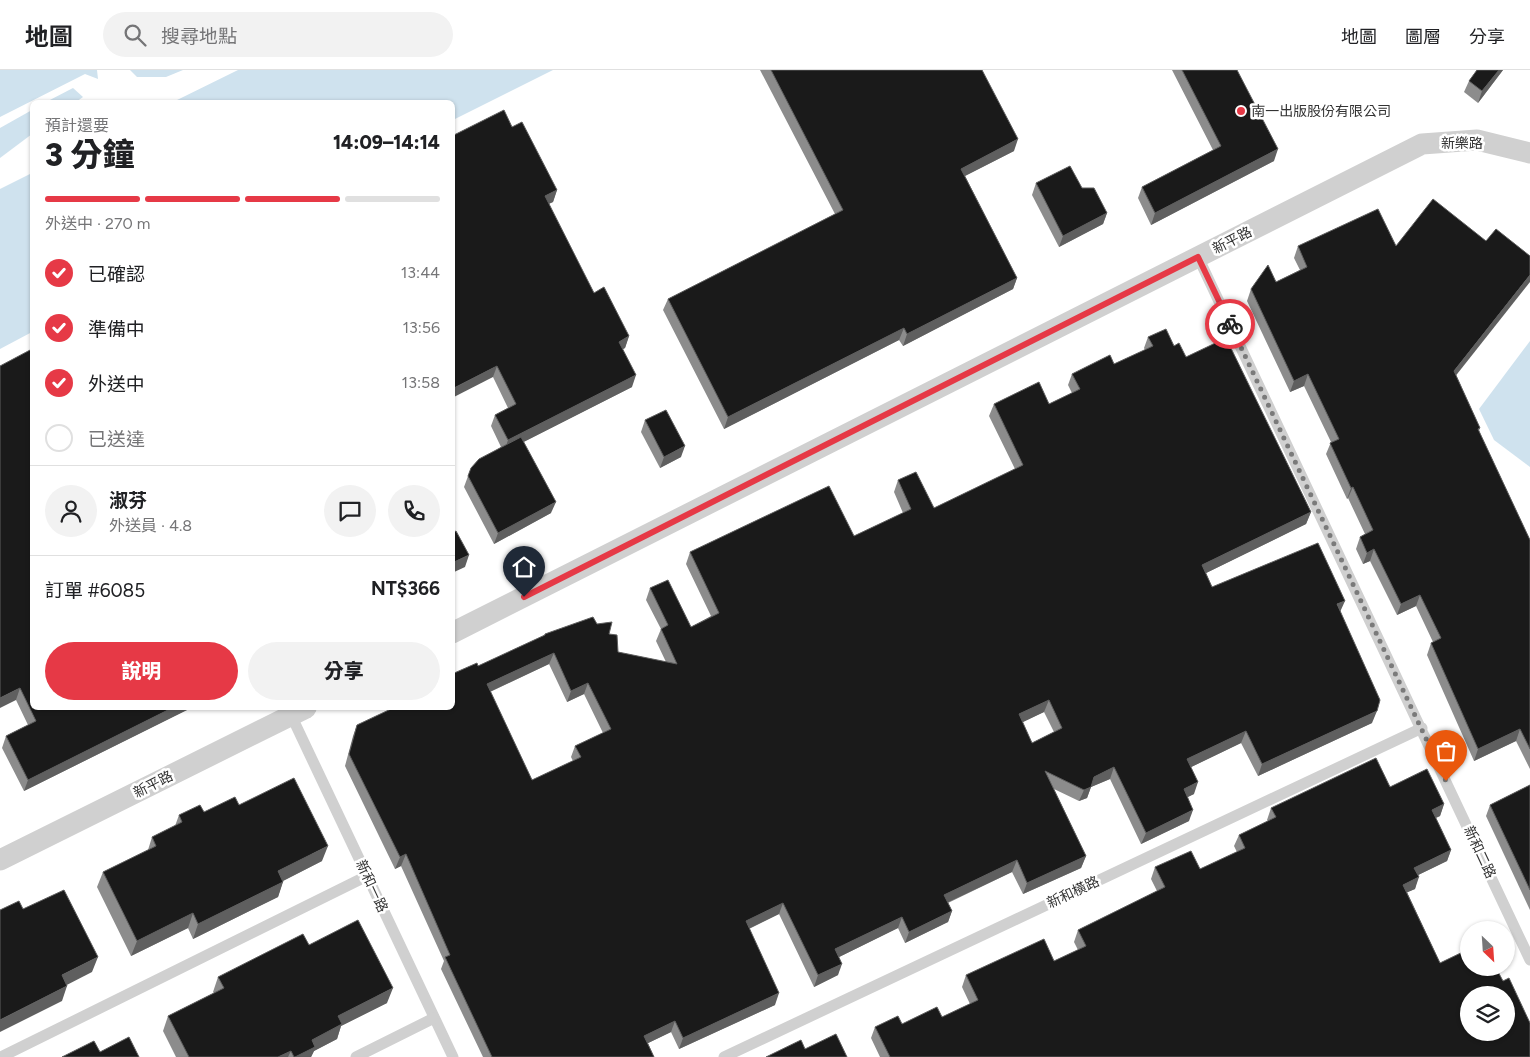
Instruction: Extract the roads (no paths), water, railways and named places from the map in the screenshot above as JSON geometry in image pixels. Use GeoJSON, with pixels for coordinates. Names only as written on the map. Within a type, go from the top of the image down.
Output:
{"type":"FeatureCollection","features":[{"type":"Feature","properties":{"kind":"street","name":"新樂路"},"geometry":{"type":"LineString","coordinates":[[1422,144],[1477,140],[1530,153]]}},
{"type":"Feature","properties":{"kind":"street","name":"新平路"},"geometry":{"type":"LineString","coordinates":[[455,631],[1422,144]]}},
{"type":"Feature","properties":{"kind":"street","name":"新平路"},"geometry":{"type":"LineString","coordinates":[[0,860],[298,711]]}},
{"type":"Feature","properties":{"kind":"lane","name":"新和二路"},"geometry":{"type":"LineString","coordinates":[[1198,257],[1530,960]]}},
{"type":"Feature","properties":{"kind":"lane","name":"新和一路"},"geometry":{"type":"LineString","coordinates":[[298,711],[367,876],[452,1057]]}},
{"type":"Feature","properties":{"kind":"lane","name":"新和橫路"},"geometry":{"type":"LineString","coordinates":[[724,1057],[1422,728]]}},
{"type":"Feature","properties":{"kind":"lane"},"geometry":{"type":"LineString","coordinates":[[1,1057],[367,876]]}},
{"type":"Feature","properties":{"kind":"lane"},"geometry":{"type":"LineString","coordinates":[[356,1057],[434,1018]]}},
{"type":"Feature","properties":{"kind":"water"},"geometry":{"type":"Polygon","coordinates":[[[0,70],[97,70],[98,79],[85,74],[34,100],[30,100],[30,102],[0,117],[0,70]]]}},
{"type":"Feature","properties":{"kind":"water"},"geometry":{"type":"Polygon","coordinates":[[[130,70],[183,70],[166,77],[137,77],[130,70]]]}},
{"type":"Feature","properties":{"kind":"water"},"geometry":{"type":"Polygon","coordinates":[[[238,70],[553,70],[455,119],[455,100],[177,100],[238,70]]]}},
{"type":"Feature","properties":{"kind":"water"},"geometry":{"type":"Polygon","coordinates":[[[73,88],[83,97],[79,100],[50,100],[73,88]]]}},
{"type":"Feature","properties":{"kind":"water"},"geometry":{"type":"Polygon","coordinates":[[[30,111],[30,136],[0,158],[0,128],[30,111]]]}},
{"type":"Feature","properties":{"kind":"water"},"geometry":{"type":"Polygon","coordinates":[[[30,174],[30,333],[0,349],[0,189],[30,174]]]}},
{"type":"Feature","properties":{"kind":"water"},"geometry":{"type":"Polygon","coordinates":[[[1530,341],[1530,467],[1494,440],[1479,409],[1530,341]]]}},
{"type":"Feature","properties":{"kind":"place","name":"南一出版股份有限公司"},"geometry":{"type":"Point","coordinates":[1241,111]}}]}
